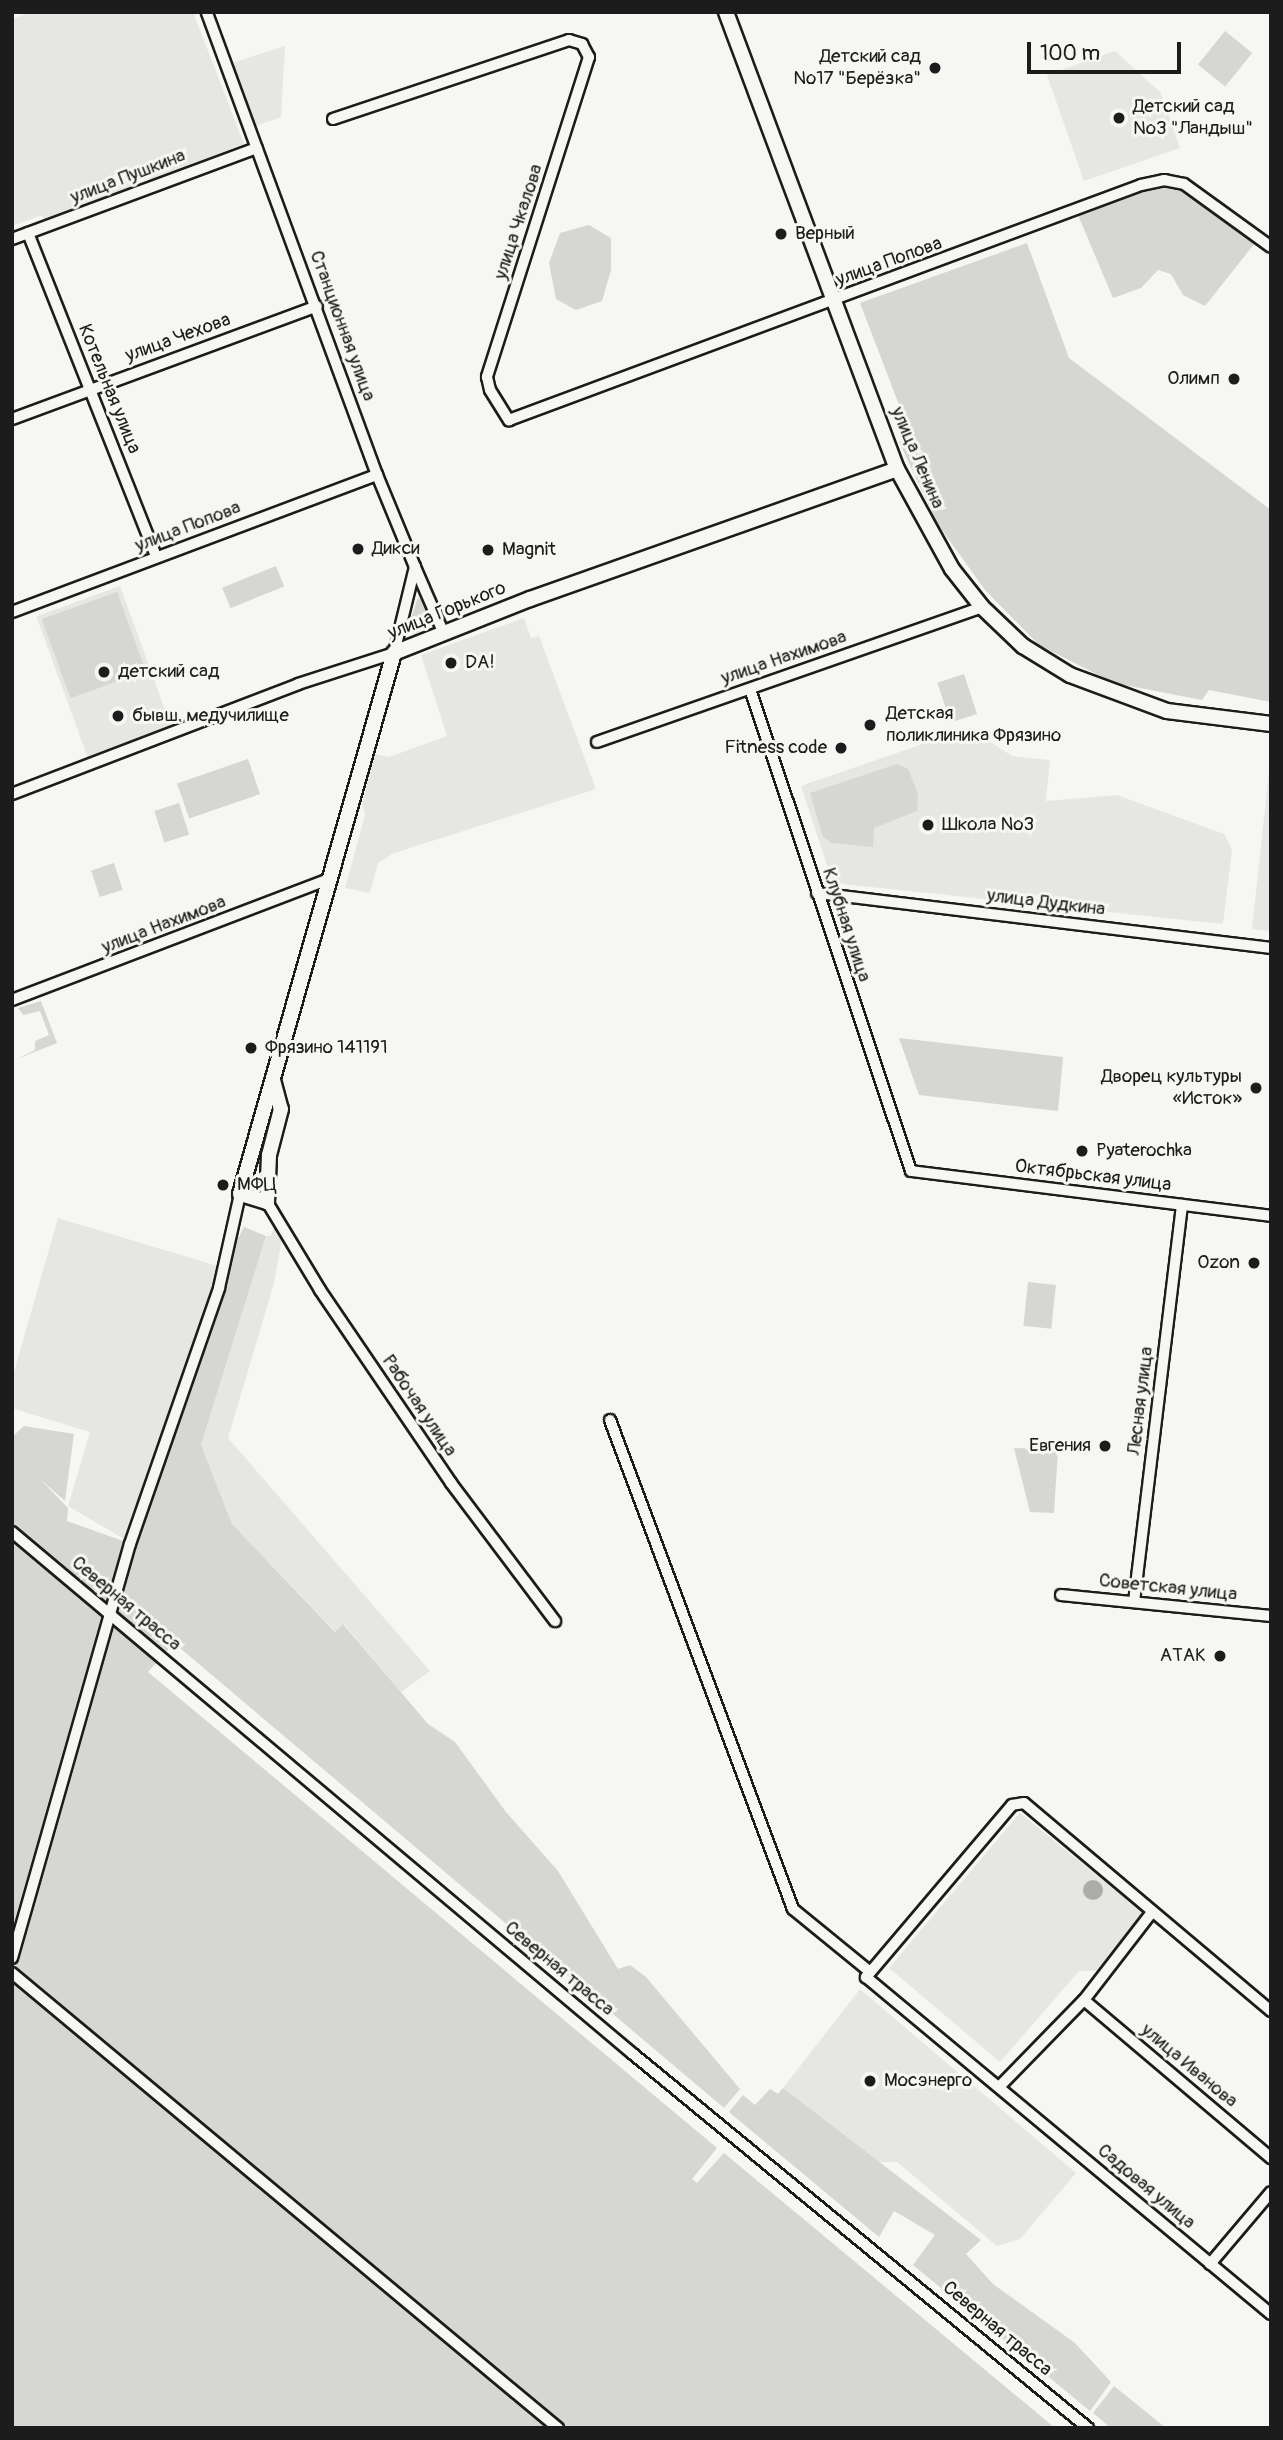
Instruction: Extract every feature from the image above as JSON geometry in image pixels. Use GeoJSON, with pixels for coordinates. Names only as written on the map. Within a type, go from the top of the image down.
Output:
{"type":"FeatureCollection","features":[{"type":"Feature","properties":{"kind":"street","name":"Станционная улица"},"geometry":{"type":"LineString","coordinates":[[207,12],[377,475],[444,634]]}},
{"type":"Feature","properties":{"kind":"street","name":"улица Ленина"},"geometry":{"type":"LineString","coordinates":[[726,12],[897,469],[940,550],[982,607],[1023,646],[1070,675],[1118,695],[1167,711],[1271,724]]}},
{"type":"Feature","properties":{"kind":"street","name":"улица Чкалова"},"geometry":{"type":"LineString","coordinates":[[333,119],[569,40],[582,44],[589,57],[487,377],[509,420]]}},
{"type":"Feature","properties":{"kind":"street","name":"улица Пушкина"},"geometry":{"type":"LineString","coordinates":[[12,239],[257,148]]}},
{"type":"Feature","properties":{"kind":"street","name":"улица Попова"},"geometry":{"type":"LineString","coordinates":[[509,420],[1164,180],[1184,184],[1270,245]]}},
{"type":"Feature","properties":{"kind":"street","name":"Котельная улица"},"geometry":{"type":"LineString","coordinates":[[28,233],[156,557]]}},
{"type":"Feature","properties":{"kind":"street","name":"улица Чехова"},"geometry":{"type":"LineString","coordinates":[[12,419],[317,306]]}},
{"type":"Feature","properties":{"kind":"street","name":"улица Горького"},"geometry":{"type":"LineString","coordinates":[[12,794],[298,684],[394,653],[897,469]]}},
{"type":"Feature","properties":{"kind":"street","name":"улица Попова"},"geometry":{"type":"LineString","coordinates":[[12,612],[377,475]]}},
{"type":"Feature","properties":{"kind":"street"},"geometry":{"type":"LineString","coordinates":[[12,1958],[155,1465],[219,1289],[240,1194],[326,880],[394,653],[415,566]]}},
{"type":"Feature","properties":{"kind":"street","name":"улица Нахимова"},"geometry":{"type":"LineString","coordinates":[[597,742],[982,607]]}},
{"type":"Feature","properties":{"kind":"street","name":"Клубная улица"},"geometry":{"type":"LineString","coordinates":[[750,689],[911,1171]]}},
{"type":"Feature","properties":{"kind":"street","name":"улица Нахимова"},"geometry":{"type":"LineString","coordinates":[[12,1000],[326,880]]}},
{"type":"Feature","properties":{"kind":"street","name":"улица Дудкина"},"geometry":{"type":"LineString","coordinates":[[817,893],[1271,948]]}},
{"type":"Feature","properties":{"kind":"street"},"geometry":{"type":"LineString","coordinates":[[240,1194],[267,1202],[269,1155],[281,1109],[273,1080]]}},
{"type":"Feature","properties":{"kind":"street","name":"Октябрьская улица"},"geometry":{"type":"LineString","coordinates":[[911,1171],[1271,1216]]}},
{"type":"Feature","properties":{"kind":"street","name":"Рабочая улица"},"geometry":{"type":"LineString","coordinates":[[267,1202],[320,1290],[444,1472],[555,1620]]}},
{"type":"Feature","properties":{"kind":"street","name":"Лесная улица"},"geometry":{"type":"LineString","coordinates":[[1134,1602],[1182,1205]]}},
{"type":"Feature","properties":{"kind":"street"},"geometry":{"type":"LineString","coordinates":[[610,1420],[793,1909],[869,1971],[1012,1805],[1024,1803],[1271,2011]]}},
{"type":"Feature","properties":{"kind":"street","name":"Северная трасса"},"geometry":{"type":"LineString","coordinates":[[12,1532],[633,2054],[1088,2428]]}},
{"type":"Feature","properties":{"kind":"street","name":"Советская улица"},"geometry":{"type":"LineString","coordinates":[[1061,1595],[1271,1616]]}},
{"type":"Feature","properties":{"kind":"street"},"geometry":{"type":"LineString","coordinates":[[999,2086],[1084,2000],[1152,1912]]}},
{"type":"Feature","properties":{"kind":"street","name":"Садовая улица"},"geometry":{"type":"LineString","coordinates":[[869,1971],[866,1977],[1271,2314]]}},
{"type":"Feature","properties":{"kind":"street"},"geometry":{"type":"LineString","coordinates":[[12,1973],[558,2428]]}},
{"type":"Feature","properties":{"kind":"street","name":"улица Иванова"},"geometry":{"type":"LineString","coordinates":[[1084,2000],[1271,2158]]}},
{"type":"Feature","properties":{"kind":"street"},"geometry":{"type":"LineString","coordinates":[[1210,2264],[1271,2192]]}},
{"type":"Feature","properties":{"kind":"shaded area"},"geometry":{"type":"Polygon","coordinates":[[[31,12],[193,12],[244,144],[150,180],[147,173],[136,178],[132,169],[126,172],[131,187],[45,221],[42,215],[12,226],[12,19],[31,12]]]}},
{"type":"Feature","properties":{"kind":"shaded area"},"geometry":{"type":"Polygon","coordinates":[[[1225,31],[1252,53],[1225,86],[1198,64],[1225,31]]]}},
{"type":"Feature","properties":{"kind":"shaded area"},"geometry":{"type":"Polygon","coordinates":[[[285,46],[281,117],[256,126],[232,63],[285,46]]]}},
{"type":"Feature","properties":{"kind":"shaded area"},"geometry":{"type":"Polygon","coordinates":[[[1115,51],[1161,93],[1180,148],[1084,181],[1047,75],[1115,51]]]}},
{"type":"Feature","properties":{"kind":"shaded area"},"geometry":{"type":"Polygon","coordinates":[[[1155,187],[1180,189],[1259,238],[1205,306],[1183,295],[1171,274],[1158,270],[1141,288],[1113,298],[1078,215],[1155,187]]]}},
{"type":"Feature","properties":{"kind":"shaded area"},"geometry":{"type":"Polygon","coordinates":[[[589,225],[611,238],[611,270],[602,301],[576,310],[556,299],[549,263],[560,233],[589,225]]]}},
{"type":"Feature","properties":{"kind":"shaded area"},"geometry":{"type":"Polygon","coordinates":[[[1027,243],[1069,358],[1271,510],[1271,702],[1209,690],[1202,700],[1114,683],[1039,645],[985,590],[937,523],[899,442],[911,436],[860,303],[1027,243]]]}},
{"type":"Feature","properties":{"kind":"shaded area"},"geometry":{"type":"Polygon","coordinates":[[[276,566],[284,586],[230,608],[222,588],[276,566]]]}},
{"type":"Feature","properties":{"kind":"shaded area","name":"детский сад"},"geometry":{"type":"Polygon","coordinates":[[[120,586],[172,728],[88,758],[36,616],[120,586]]]}},
{"type":"Feature","properties":{"kind":"shaded area"},"geometry":{"type":"Polygon","coordinates":[[[117,592],[146,671],[71,698],[42,619],[117,592]]]}},
{"type":"Feature","properties":{"kind":"shaded area"},"geometry":{"type":"Polygon","coordinates":[[[418,597],[430,611],[433,625],[414,634],[408,627],[418,597]]]}},
{"type":"Feature","properties":{"kind":"shaded area"},"geometry":{"type":"Polygon","coordinates":[[[524,618],[531,638],[539,636],[596,789],[394,853],[378,863],[370,893],[345,888],[365,815],[362,803],[375,754],[389,757],[447,736],[421,655],[524,618]]]}},
{"type":"Feature","properties":{"kind":"shaded area"},"geometry":{"type":"Polygon","coordinates":[[[964,674],[977,714],[950,723],[937,683],[964,674]]]}},
{"type":"Feature","properties":{"kind":"shaded area","name":"Школа №3"},"geometry":{"type":"Polygon","coordinates":[[[969,728],[1012,756],[1050,760],[1046,801],[1117,795],[1224,834],[1232,850],[1223,924],[833,883],[801,786],[969,728]]]}},
{"type":"Feature","properties":{"kind":"shaded area"},"geometry":{"type":"Polygon","coordinates":[[[1271,753],[1271,931],[1252,929],[1271,753]]]}},
{"type":"Feature","properties":{"kind":"shaded area"},"geometry":{"type":"Polygon","coordinates":[[[248,759],[260,794],[189,818],[177,783],[248,759]]]}},
{"type":"Feature","properties":{"kind":"shaded area"},"geometry":{"type":"Polygon","coordinates":[[[897,764],[908,769],[918,794],[917,811],[874,828],[873,847],[832,843],[823,837],[810,793],[897,764]]]}},
{"type":"Feature","properties":{"kind":"shaded area"},"geometry":{"type":"Polygon","coordinates":[[[179,803],[189,834],[164,842],[154,811],[179,803]]]}},
{"type":"Feature","properties":{"kind":"shaded area"},"geometry":{"type":"Polygon","coordinates":[[[114,863],[123,890],[100,897],[91,870],[114,863]]]}},
{"type":"Feature","properties":{"kind":"shaded area"},"geometry":{"type":"Polygon","coordinates":[[[41,1001],[57,1043],[17,1059],[35,1050],[35,1041],[49,1035],[40,1011],[23,1015],[18,1008],[41,1001]]]}},
{"type":"Feature","properties":{"kind":"shaded area"},"geometry":{"type":"Polygon","coordinates":[[[899,1038],[1063,1057],[1058,1111],[919,1095],[899,1038]]]}},
{"type":"Feature","properties":{"kind":"shaded area"},"geometry":{"type":"Polygon","coordinates":[[[58,1218],[221,1267],[124,1539],[68,1506],[90,1432],[12,1408],[12,1379],[58,1218]]]}},
{"type":"Feature","properties":{"kind":"shaded area"},"geometry":{"type":"Polygon","coordinates":[[[274,1226],[282,1238],[274,1283],[228,1438],[430,1671],[401,1692],[344,1624],[336,1632],[232,1524],[201,1445],[266,1236],[271,1236],[274,1226]]]}},
{"type":"Feature","properties":{"kind":"shaded area"},"geometry":{"type":"Polygon","coordinates":[[[244,1227],[266,1236],[201,1445],[232,1524],[335,1632],[343,1624],[428,1724],[455,1742],[506,1812],[558,1871],[618,1969],[630,1965],[646,1977],[740,2089],[724,2108],[174,1643],[148,1672],[717,2148],[692,2179],[697,2183],[724,2153],[1055,2428],[12,2428],[12,1437],[24,1426],[74,1434],[65,1501],[40,1479],[68,1508],[67,1521],[129,1543],[227,1260],[244,1227]]]}},
{"type":"Feature","properties":{"kind":"shaded area"},"geometry":{"type":"Polygon","coordinates":[[[1028,1282],[1056,1285],[1051,1329],[1023,1326],[1028,1282]]]}},
{"type":"Feature","properties":{"kind":"shaded area"},"geometry":{"type":"Polygon","coordinates":[[[1014,1448],[1058,1450],[1054,1513],[1030,1512],[1014,1448]]]}},
{"type":"Feature","properties":{"kind":"shaded area"},"geometry":{"type":"Polygon","coordinates":[[[1020,1813],[1143,1912],[1099,1971],[1079,1971],[1000,2062],[889,1968],[1020,1813]]]}},
{"type":"Feature","properties":{"kind":"shaded area"},"geometry":{"type":"Polygon","coordinates":[[[1093,1880],[1100,1883],[1103,1890],[1100,1897],[1093,1900],[1086,1897],[1083,1890],[1086,1883],[1093,1880]]]}},
{"type":"Feature","properties":{"kind":"shaded area"},"geometry":{"type":"Polygon","coordinates":[[[860,1989],[1076,2173],[1020,2239],[997,2246],[897,2162],[875,2162],[783,2088],[860,1989]]]}},
{"type":"Feature","properties":{"kind":"shaded area"},"geometry":{"type":"Polygon","coordinates":[[[783,2088],[981,2240],[966,2254],[993,2284],[1075,2343],[1111,2382],[1090,2411],[913,2265],[935,2235],[894,2211],[879,2237],[729,2112],[743,2095],[755,2105],[770,2089],[778,2094],[783,2088]]]}},
{"type":"Feature","properties":{"kind":"shaded area"},"geometry":{"type":"Polygon","coordinates":[[[1114,2386],[1166,2428],[1111,2428],[1093,2413],[1114,2386]]]}},
{"type":"Feature","properties":{"kind":"place","name":"Детский сад №17 \"Берёзка\""},"geometry":{"type":"Point","coordinates":[935,68]}},
{"type":"Feature","properties":{"kind":"place","name":"Детский сад №3 \"Ландыш\""},"geometry":{"type":"Point","coordinates":[1119,118]}},
{"type":"Feature","properties":{"kind":"place","name":"Верный"},"geometry":{"type":"Point","coordinates":[781,234]}},
{"type":"Feature","properties":{"kind":"place","name":"Олимп"},"geometry":{"type":"Point","coordinates":[1234,379]}},
{"type":"Feature","properties":{"kind":"place","name":"Дикси"},"geometry":{"type":"Point","coordinates":[358,549]}},
{"type":"Feature","properties":{"kind":"place","name":"Magnit"},"geometry":{"type":"Point","coordinates":[488,550]}},
{"type":"Feature","properties":{"kind":"place","name":"DA!"},"geometry":{"type":"Point","coordinates":[451,663]}},
{"type":"Feature","properties":{"kind":"place","name":"детский сад"},"geometry":{"type":"Point","coordinates":[104,672]}},
{"type":"Feature","properties":{"kind":"place","name":"бывш. медучилище"},"geometry":{"type":"Point","coordinates":[118,716]}},
{"type":"Feature","properties":{"kind":"place","name":"Детская поликлиника Фрязино"},"geometry":{"type":"Point","coordinates":[870,725]}},
{"type":"Feature","properties":{"kind":"place","name":"Fitness code"},"geometry":{"type":"Point","coordinates":[841,748]}},
{"type":"Feature","properties":{"kind":"place","name":"Школа №3"},"geometry":{"type":"Point","coordinates":[928,825]}},
{"type":"Feature","properties":{"kind":"place","name":"Фрязино 141191"},"geometry":{"type":"Point","coordinates":[251,1048]}},
{"type":"Feature","properties":{"kind":"place","name":"Дворец культуры «Исток»"},"geometry":{"type":"Point","coordinates":[1256,1088]}},
{"type":"Feature","properties":{"kind":"place","name":"Pyaterochka"},"geometry":{"type":"Point","coordinates":[1082,1151]}},
{"type":"Feature","properties":{"kind":"place","name":"МФЦ"},"geometry":{"type":"Point","coordinates":[223,1185]}},
{"type":"Feature","properties":{"kind":"place","name":"Ozon"},"geometry":{"type":"Point","coordinates":[1254,1263]}},
{"type":"Feature","properties":{"kind":"place","name":"Евгения"},"geometry":{"type":"Point","coordinates":[1105,1446]}},
{"type":"Feature","properties":{"kind":"place","name":"АТАК"},"geometry":{"type":"Point","coordinates":[1220,1656]}},
{"type":"Feature","properties":{"kind":"place","name":"Мосэнерго"},"geometry":{"type":"Point","coordinates":[870,2081]}}]}
